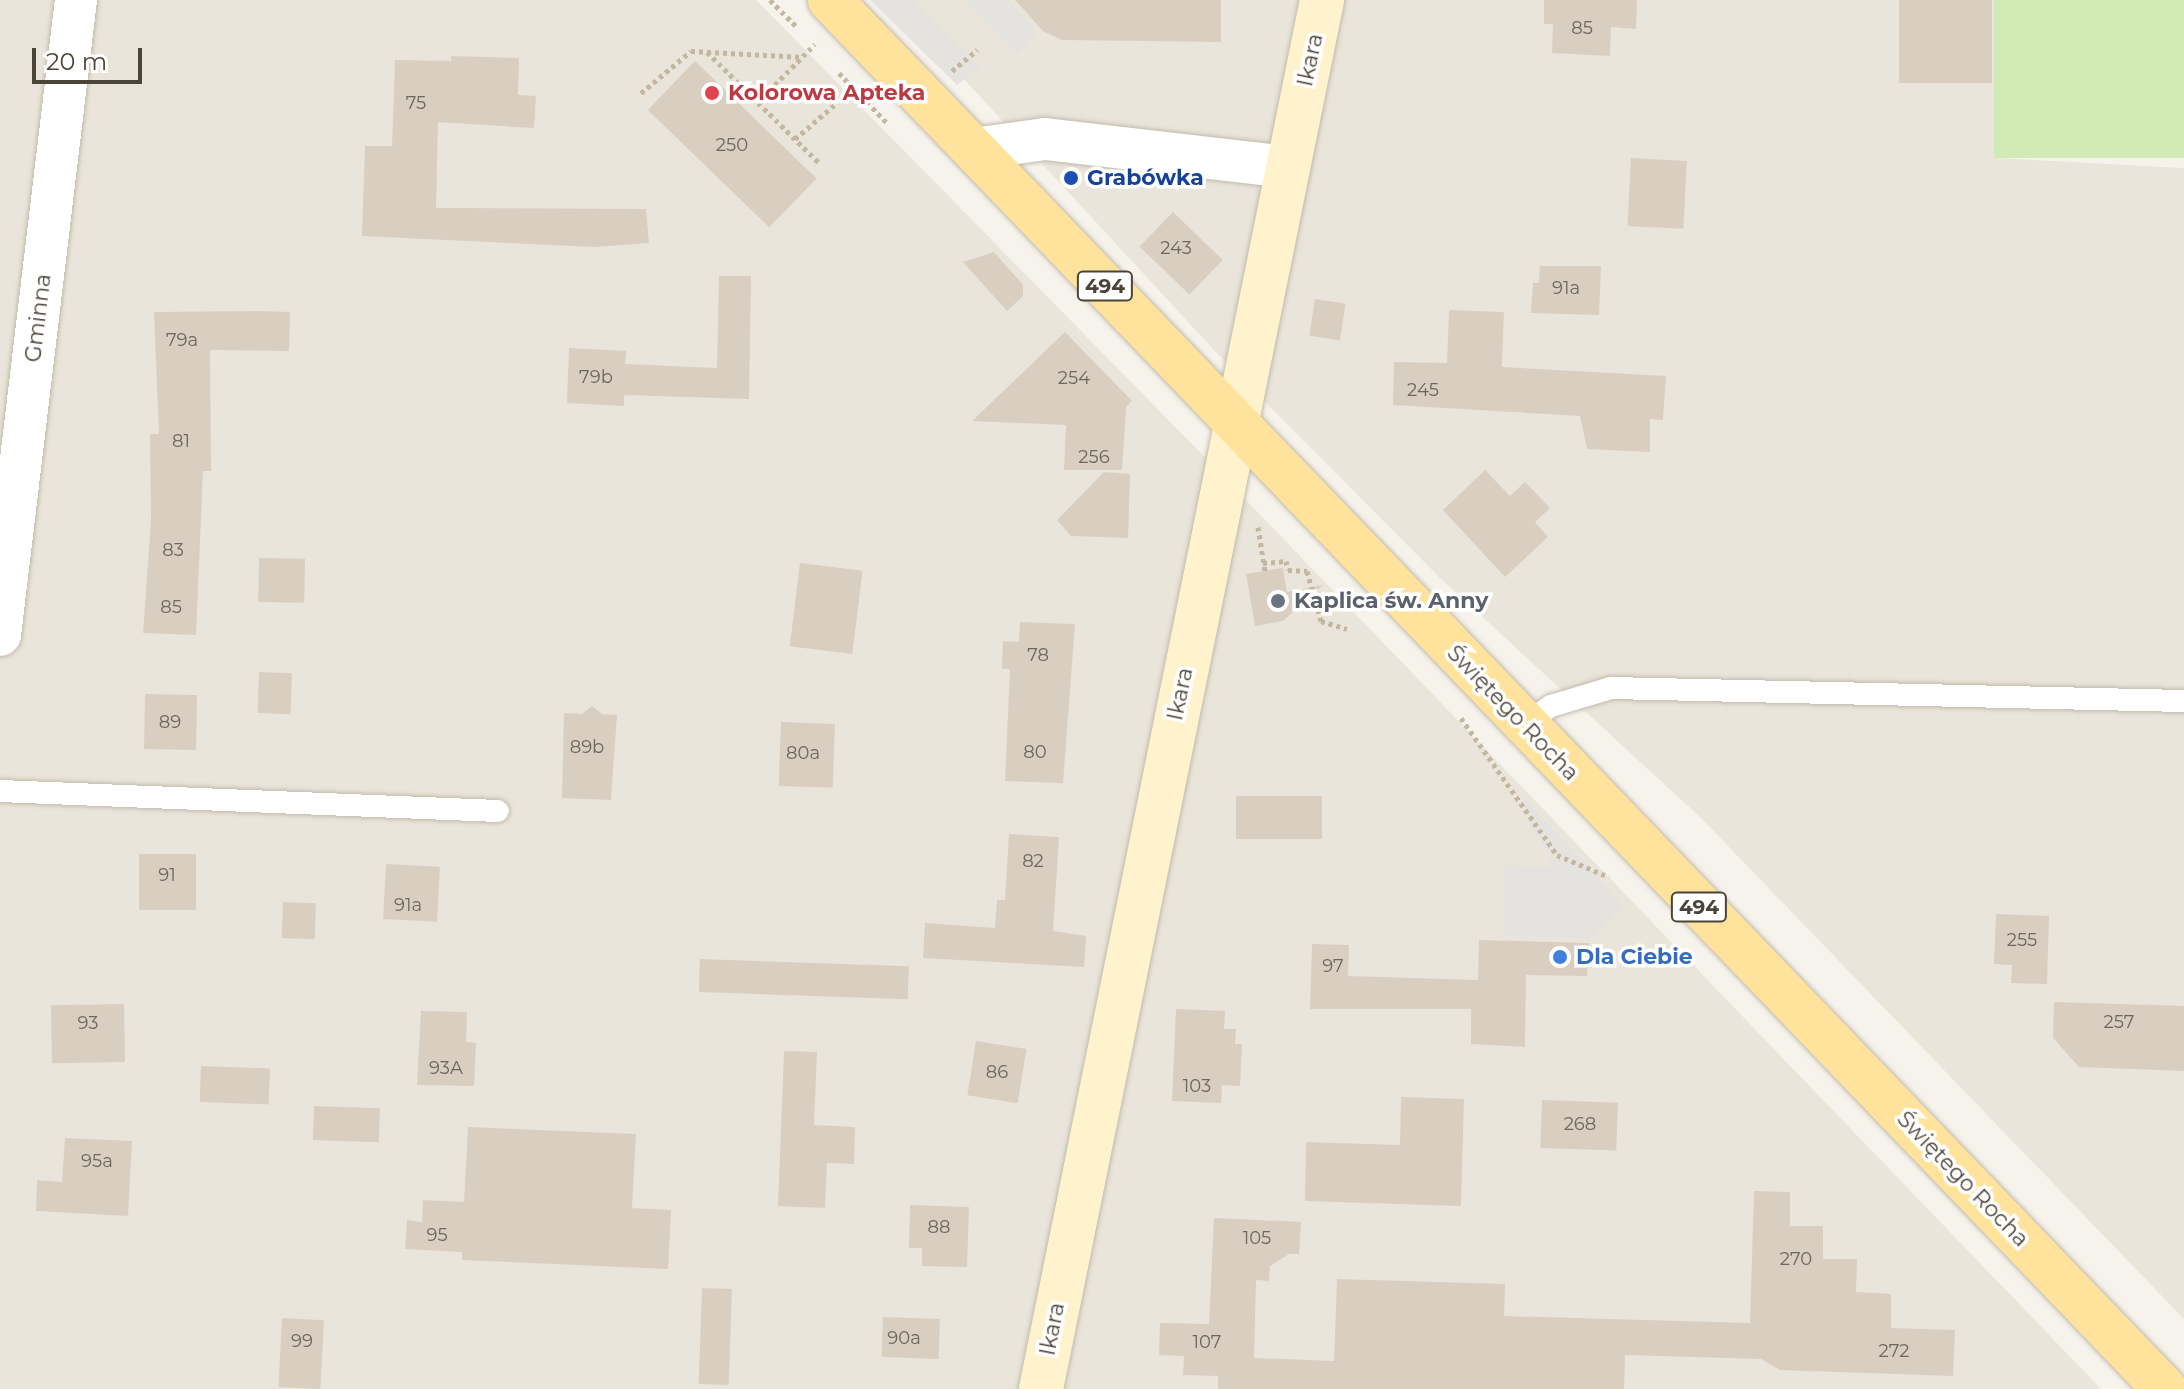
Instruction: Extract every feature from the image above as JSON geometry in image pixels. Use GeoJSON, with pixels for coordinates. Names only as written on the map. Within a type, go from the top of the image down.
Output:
{"type":"FeatureCollection","features":[{"type":"Feature","properties":{"kind":"main road","name":"Świętego Rocha"},"geometry":{"type":"LineString","coordinates":[[830,0],[2165,1389]]}},
{"type":"Feature","properties":{"kind":"street","name":"Gminna"},"geometry":{"type":"LineString","coordinates":[[0,635],[76,0]]}},
{"type":"Feature","properties":{"kind":"street","name":"Ikara"},"geometry":{"type":"LineString","coordinates":[[1041,1389],[1322,0]]}},
{"type":"Feature","properties":{"kind":"street"},"geometry":{"type":"LineString","coordinates":[[973,149],[1045,139],[1288,167]]}},
{"type":"Feature","properties":{"kind":"lane"},"geometry":{"type":"LineString","coordinates":[[1525,724],[1551,706],[1611,688],[2184,701]]}},
{"type":"Feature","properties":{"kind":"lane"},"geometry":{"type":"LineString","coordinates":[[0,791],[498,811]]}},
{"type":"Feature","properties":{"kind":"path"},"geometry":{"type":"LineString","coordinates":[[758,102],[815,44]]}},
{"type":"Feature","properties":{"kind":"path"},"geometry":{"type":"LineString","coordinates":[[942,79],[977,50]]}},
{"type":"Feature","properties":{"kind":"path"},"geometry":{"type":"LineString","coordinates":[[641,93],[691,51],[803,57]]}},
{"type":"Feature","properties":{"kind":"path"},"geometry":{"type":"LineString","coordinates":[[707,52],[819,163]]}},
{"type":"Feature","properties":{"kind":"path"},"geometry":{"type":"LineString","coordinates":[[795,139],[853,89]]}},
{"type":"Feature","properties":{"kind":"path"},"geometry":{"type":"LineString","coordinates":[[1257,523],[1265,571]]}},
{"type":"Feature","properties":{"kind":"path"},"geometry":{"type":"LineString","coordinates":[[1263,563],[1286,561],[1288,570],[1307,571],[1321,621],[1347,629]]}},
{"type":"Feature","properties":{"kind":"path"},"geometry":{"type":"LineString","coordinates":[[1452,706],[1557,855],[1609,877]]}},
{"type":"Feature","properties":{"kind":"shaded area"},"geometry":{"type":"Polygon","coordinates":[[[0,0],[756,0],[1193,445],[2101,1389],[0,1389],[0,0]]]}},
{"type":"Feature","properties":{"kind":"shaded area"},"geometry":{"type":"Polygon","coordinates":[[[870,0],[913,0],[980,67],[957,85],[870,0]]]}},
{"type":"Feature","properties":{"kind":"shaded area"},"geometry":{"type":"Polygon","coordinates":[[[891,0],[1994,0],[1995,158],[2184,168],[2184,1319],[1701,818],[1439,577],[1213,349],[891,0]]]}},
{"type":"Feature","properties":{"kind":"shaded area"},"geometry":{"type":"Polygon","coordinates":[[[964,0],[1008,0],[1038,33],[1017,54],[964,0]]]}},
{"type":"Feature","properties":{"kind":"shaded area"},"geometry":{"type":"Polygon","coordinates":[[[1524,798],[1624,906],[1590,939],[1503,935],[1503,865],[1551,867],[1550,856],[1530,827],[1524,798]]]}},
{"type":"Feature","properties":{"kind":"green space"},"geometry":{"type":"Polygon","coordinates":[[[1994,0],[2184,0],[2184,158],[1994,158],[1994,0]]]}},
{"type":"Feature","properties":{"kind":"building"},"geometry":{"type":"Polygon","coordinates":[[[1015,0],[1221,0],[1221,42],[1062,40],[1043,31],[1015,0]]]}},
{"type":"Feature","properties":{"kind":"building"},"geometry":{"type":"Polygon","coordinates":[[[1544,0],[1637,0],[1636,29],[1611,27],[1610,56],[1552,53],[1553,24],[1544,24],[1544,0]]]}},
{"type":"Feature","properties":{"kind":"building"},"geometry":{"type":"Polygon","coordinates":[[[1899,0],[1992,0],[1992,83],[1899,83],[1899,0]]]}},
{"type":"Feature","properties":{"kind":"building"},"geometry":{"type":"Polygon","coordinates":[[[451,56],[519,58],[518,95],[536,96],[534,128],[438,122],[436,208],[646,209],[649,243],[594,247],[362,236],[365,146],[392,146],[395,60],[451,61],[451,56]]]}},
{"type":"Feature","properties":{"kind":"building"},"geometry":{"type":"Polygon","coordinates":[[[695,61],[817,178],[769,227],[648,110],[695,61]]]}},
{"type":"Feature","properties":{"kind":"building"},"geometry":{"type":"Polygon","coordinates":[[[1631,158],[1687,161],[1683,229],[1627,226],[1631,158]]]}},
{"type":"Feature","properties":{"kind":"building"},"geometry":{"type":"Polygon","coordinates":[[[1173,212],[1223,260],[1189,294],[1140,247],[1173,212]]]}},
{"type":"Feature","properties":{"kind":"building"},"geometry":{"type":"Polygon","coordinates":[[[994,252],[1023,285],[1023,296],[1007,311],[963,262],[994,252]]]}},
{"type":"Feature","properties":{"kind":"building"},"geometry":{"type":"Polygon","coordinates":[[[1540,266],[1601,266],[1599,315],[1531,313],[1533,283],[1539,283],[1540,266]]]}},
{"type":"Feature","properties":{"kind":"building"},"geometry":{"type":"Polygon","coordinates":[[[719,276],[751,276],[749,399],[624,395],[624,406],[567,403],[569,348],[626,351],[625,364],[717,368],[719,276]]]}},
{"type":"Feature","properties":{"kind":"building"},"geometry":{"type":"Polygon","coordinates":[[[1315,299],[1346,304],[1340,340],[1309,336],[1315,299]]]}},
{"type":"Feature","properties":{"kind":"building"},"geometry":{"type":"Polygon","coordinates":[[[1449,310],[1504,312],[1502,367],[1666,376],[1663,420],[1650,419],[1650,452],[1587,449],[1580,416],[1393,405],[1394,362],[1447,363],[1449,310]]]}},
{"type":"Feature","properties":{"kind":"building"},"geometry":{"type":"Polygon","coordinates":[[[154,312],[290,312],[289,351],[210,350],[211,471],[203,471],[196,635],[143,633],[151,520],[150,434],[159,434],[154,312]]]}},
{"type":"Feature","properties":{"kind":"building"},"geometry":{"type":"Polygon","coordinates":[[[1065,332],[1132,401],[1126,407],[1122,470],[1064,470],[1066,425],[972,421],[1065,332]]]}},
{"type":"Feature","properties":{"kind":"building"},"geometry":{"type":"Polygon","coordinates":[[[1485,470],[1510,496],[1525,482],[1550,508],[1535,522],[1548,537],[1505,577],[1443,510],[1485,470]]]}},
{"type":"Feature","properties":{"kind":"building"},"geometry":{"type":"Polygon","coordinates":[[[1104,472],[1130,474],[1128,538],[1071,536],[1057,520],[1104,472]]]}},
{"type":"Feature","properties":{"kind":"building"},"geometry":{"type":"Polygon","coordinates":[[[259,558],[305,559],[304,603],[258,602],[259,558]]]}},
{"type":"Feature","properties":{"kind":"building"},"geometry":{"type":"Polygon","coordinates":[[[800,563],[863,571],[852,654],[790,646],[800,563]]]}},
{"type":"Feature","properties":{"kind":"building","name":"Kaplica św. Anny"},"geometry":{"type":"Polygon","coordinates":[[[1283,568],[1287,592],[1323,585],[1283,621],[1255,626],[1246,574],[1283,568]]]}},
{"type":"Feature","properties":{"kind":"building"},"geometry":{"type":"Polygon","coordinates":[[[1020,622],[1075,624],[1063,783],[1005,781],[1010,669],[1002,669],[1003,641],[1019,642],[1020,622]]]}},
{"type":"Feature","properties":{"kind":"building"},"geometry":{"type":"Polygon","coordinates":[[[259,672],[292,673],[291,714],[258,713],[259,672]]]}},
{"type":"Feature","properties":{"kind":"building"},"geometry":{"type":"Polygon","coordinates":[[[145,694],[197,695],[196,750],[144,749],[145,694]]]}},
{"type":"Feature","properties":{"kind":"building"},"geometry":{"type":"Polygon","coordinates":[[[592,706],[602,714],[617,715],[611,800],[562,798],[564,713],[582,714],[592,706]]]}},
{"type":"Feature","properties":{"kind":"building"},"geometry":{"type":"Polygon","coordinates":[[[781,722],[835,724],[833,788],[779,786],[781,722]]]}},
{"type":"Feature","properties":{"kind":"building"},"geometry":{"type":"Polygon","coordinates":[[[1236,796],[1322,796],[1322,839],[1236,839],[1236,796]]]}},
{"type":"Feature","properties":{"kind":"building"},"geometry":{"type":"Polygon","coordinates":[[[1009,834],[1059,837],[1053,931],[1086,936],[1084,967],[923,958],[925,923],[995,928],[997,900],[1005,900],[1009,834]]]}},
{"type":"Feature","properties":{"kind":"building"},"geometry":{"type":"Polygon","coordinates":[[[139,854],[196,854],[196,910],[139,910],[139,854]]]}},
{"type":"Feature","properties":{"kind":"building"},"geometry":{"type":"Polygon","coordinates":[[[386,864],[440,867],[437,922],[383,919],[386,864]]]}},
{"type":"Feature","properties":{"kind":"building"},"geometry":{"type":"Polygon","coordinates":[[[283,902],[316,903],[315,939],[282,938],[283,902]]]}},
{"type":"Feature","properties":{"kind":"building"},"geometry":{"type":"Polygon","coordinates":[[[1996,914],[2049,916],[2047,984],[2011,983],[2012,965],[1994,964],[1996,914]]]}},
{"type":"Feature","properties":{"kind":"building"},"geometry":{"type":"Polygon","coordinates":[[[1479,940],[1589,943],[1587,976],[1526,975],[1525,1047],[1471,1044],[1471,1009],[1310,1009],[1312,944],[1349,945],[1348,976],[1478,980],[1479,940]]]}},
{"type":"Feature","properties":{"kind":"building"},"geometry":{"type":"Polygon","coordinates":[[[700,959],[909,966],[908,999],[699,992],[700,959]]]}},
{"type":"Feature","properties":{"kind":"building"},"geometry":{"type":"Polygon","coordinates":[[[2054,1002],[2184,1006],[2184,1071],[2079,1067],[2053,1038],[2054,1002]]]}},
{"type":"Feature","properties":{"kind":"building"},"geometry":{"type":"Polygon","coordinates":[[[124,1004],[125,1062],[52,1063],[51,1005],[124,1004]]]}},
{"type":"Feature","properties":{"kind":"building"},"geometry":{"type":"Polygon","coordinates":[[[1176,1009],[1225,1011],[1224,1029],[1236,1029],[1235,1044],[1242,1044],[1240,1086],[1222,1085],[1221,1103],[1172,1101],[1176,1009]]]}},
{"type":"Feature","properties":{"kind":"building"},"geometry":{"type":"Polygon","coordinates":[[[421,1011],[467,1012],[466,1042],[476,1043],[474,1086],[417,1085],[421,1011]]]}},
{"type":"Feature","properties":{"kind":"building"},"geometry":{"type":"Polygon","coordinates":[[[976,1041],[1026,1049],[1018,1103],[967,1095],[976,1041]]]}},
{"type":"Feature","properties":{"kind":"building"},"geometry":{"type":"Polygon","coordinates":[[[784,1051],[817,1052],[814,1125],[855,1127],[854,1164],[827,1163],[825,1208],[778,1206],[784,1051]]]}},
{"type":"Feature","properties":{"kind":"building"},"geometry":{"type":"Polygon","coordinates":[[[201,1066],[270,1068],[269,1104],[200,1102],[201,1066]]]}},
{"type":"Feature","properties":{"kind":"building"},"geometry":{"type":"Polygon","coordinates":[[[1401,1097],[1464,1099],[1461,1206],[1305,1201],[1306,1142],[1400,1145],[1401,1097]]]}},
{"type":"Feature","properties":{"kind":"building"},"geometry":{"type":"Polygon","coordinates":[[[1542,1100],[1618,1103],[1616,1151],[1540,1148],[1542,1100]]]}},
{"type":"Feature","properties":{"kind":"building"},"geometry":{"type":"Polygon","coordinates":[[[314,1106],[380,1108],[379,1142],[313,1140],[314,1106]]]}},
{"type":"Feature","properties":{"kind":"building"},"geometry":{"type":"Polygon","coordinates":[[[468,1127],[636,1134],[632,1208],[671,1210],[668,1269],[462,1260],[462,1252],[405,1249],[407,1220],[422,1222],[423,1200],[464,1202],[468,1127]]]}},
{"type":"Feature","properties":{"kind":"building"},"geometry":{"type":"Polygon","coordinates":[[[65,1138],[132,1141],[128,1216],[36,1211],[37,1180],[62,1182],[65,1138]]]}},
{"type":"Feature","properties":{"kind":"building"},"geometry":{"type":"Polygon","coordinates":[[[1754,1191],[1790,1192],[1790,1226],[1823,1226],[1823,1259],[1857,1259],[1856,1292],[1891,1294],[1891,1328],[1955,1330],[1953,1376],[1780,1370],[1761,1359],[1625,1355],[1624,1389],[1218,1389],[1218,1376],[1183,1375],[1184,1356],[1159,1355],[1160,1323],[1209,1324],[1214,1218],[1301,1222],[1299,1254],[1289,1254],[1270,1266],[1269,1281],[1256,1280],[1254,1358],[1334,1361],[1337,1279],[1505,1284],[1504,1316],[1750,1323],[1754,1191]]]}},
{"type":"Feature","properties":{"kind":"building"},"geometry":{"type":"Polygon","coordinates":[[[910,1205],[969,1207],[967,1267],[922,1266],[922,1248],[909,1248],[910,1205]]]}},
{"type":"Feature","properties":{"kind":"building"},"geometry":{"type":"Polygon","coordinates":[[[702,1288],[732,1289],[729,1385],[699,1384],[702,1288]]]}},
{"type":"Feature","properties":{"kind":"building"},"geometry":{"type":"Polygon","coordinates":[[[883,1317],[940,1319],[939,1359],[882,1357],[883,1317]]]}},
{"type":"Feature","properties":{"kind":"building"},"geometry":{"type":"Polygon","coordinates":[[[282,1318],[324,1320],[320,1389],[278,1387],[282,1318]]]}},
{"type":"Feature","properties":{"kind":"place","name":"Kolorowa Apteka"},"geometry":{"type":"Point","coordinates":[712,93]}},
{"type":"Feature","properties":{"kind":"place","name":"Grabówka"},"geometry":{"type":"Point","coordinates":[1071,178]}},
{"type":"Feature","properties":{"kind":"place","name":"Kaplica św. Anny"},"geometry":{"type":"Point","coordinates":[1278,601]}},
{"type":"Feature","properties":{"kind":"place","name":"Dla Ciebie"},"geometry":{"type":"Point","coordinates":[1560,957]}}]}
